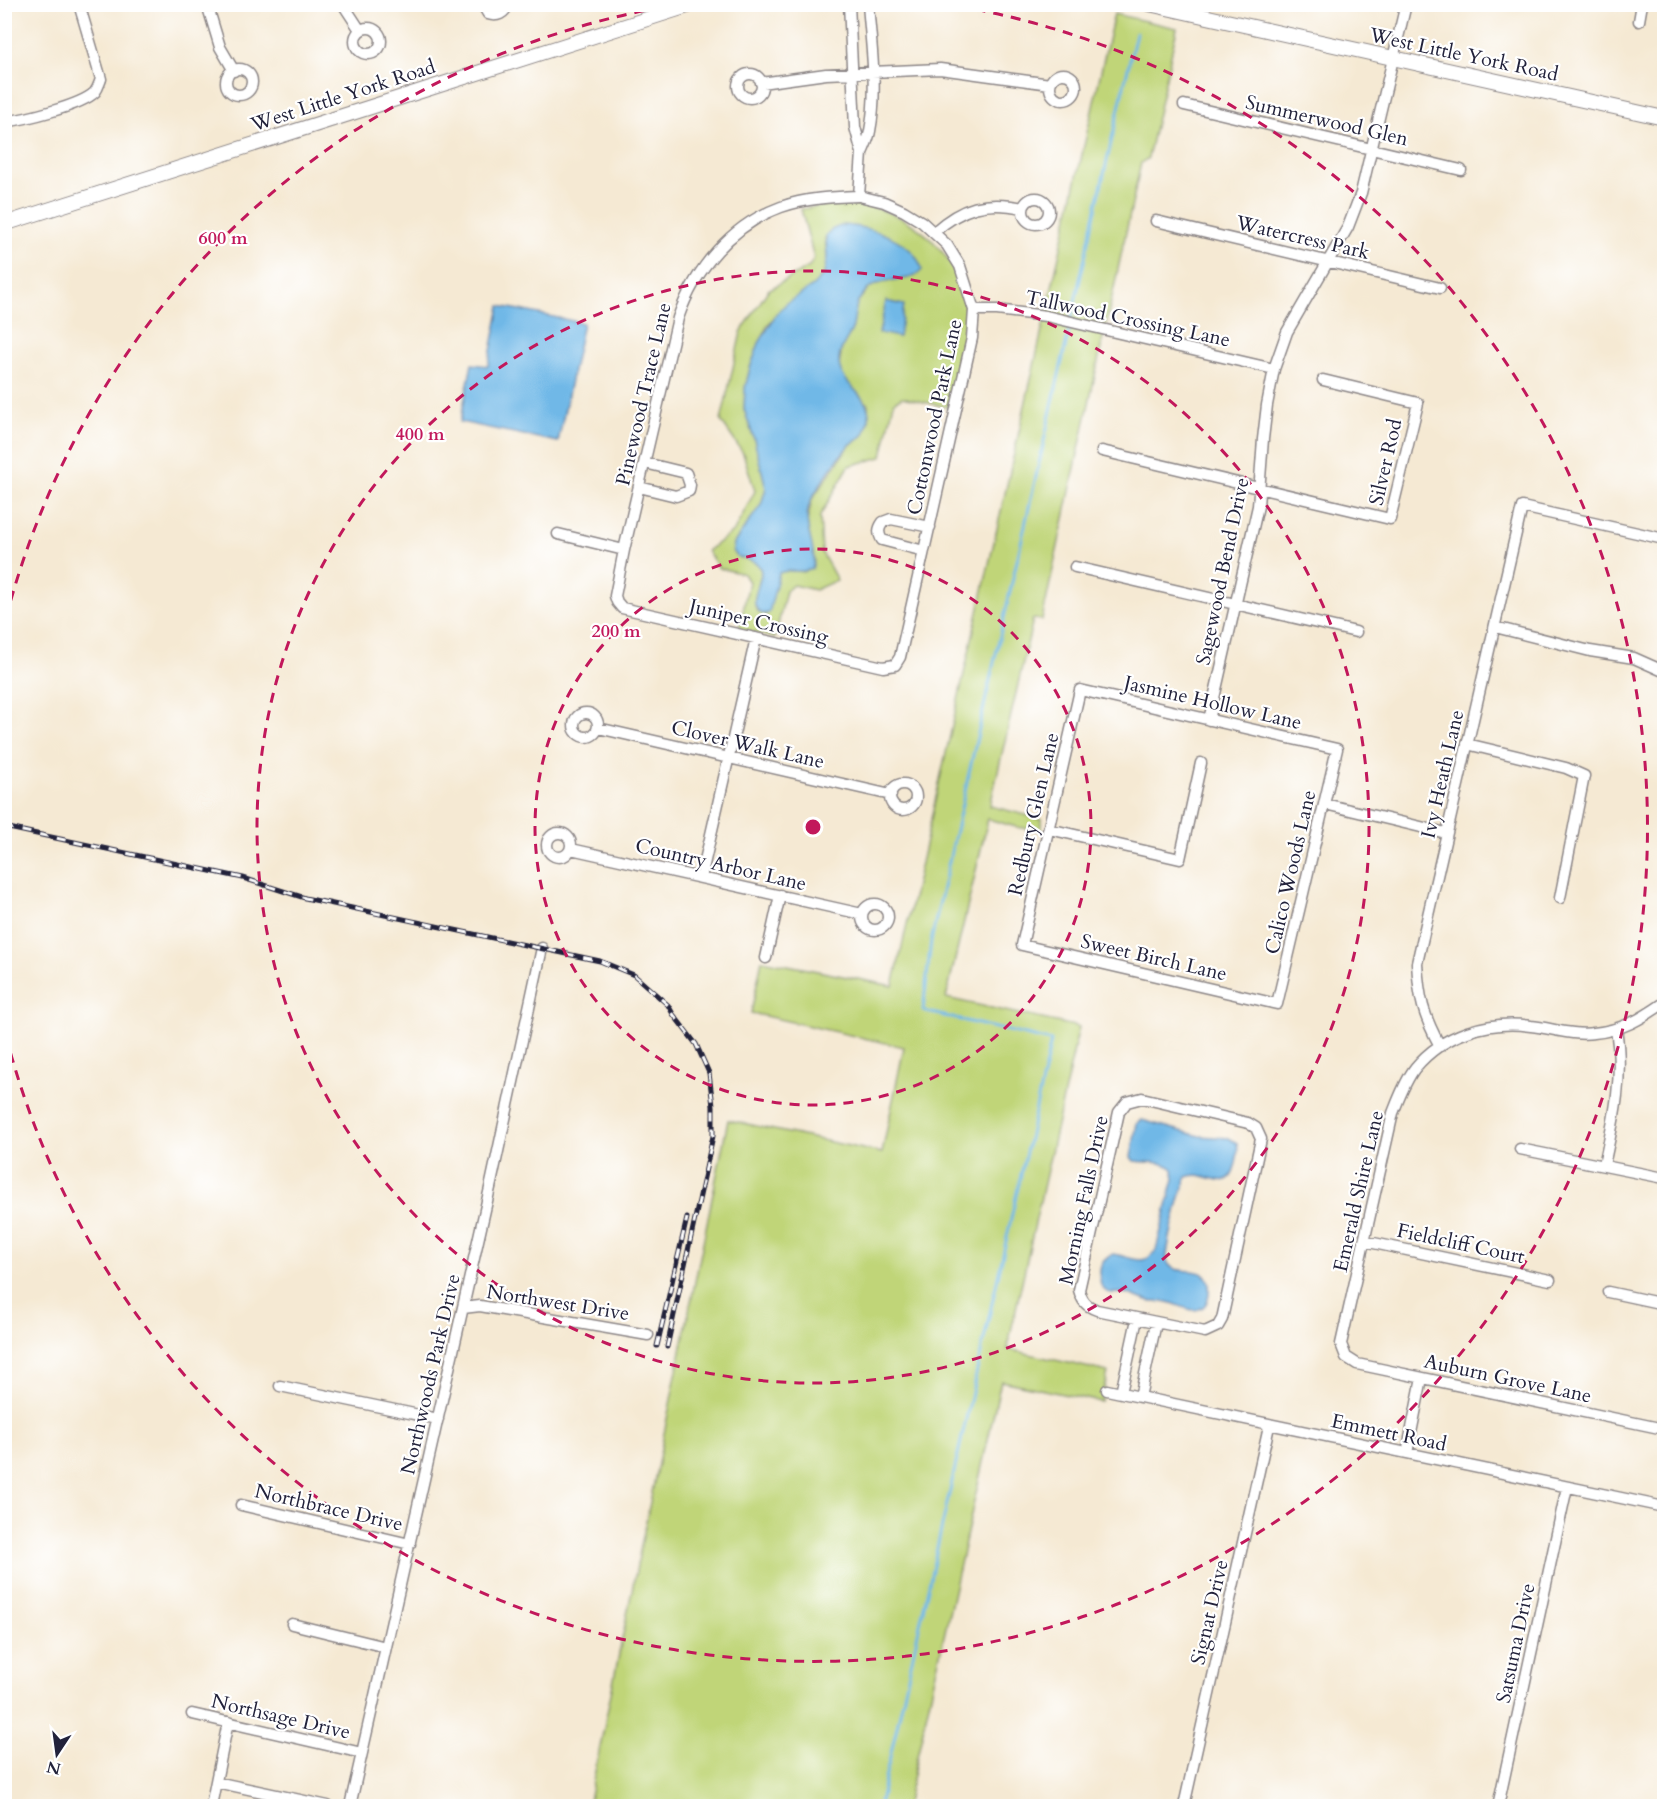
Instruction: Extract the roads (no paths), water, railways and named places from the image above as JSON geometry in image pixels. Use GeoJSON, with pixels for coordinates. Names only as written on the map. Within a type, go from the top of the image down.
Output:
{"type":"FeatureCollection","features":[{"type":"Feature","properties":{"kind":"main road","name":"West Little York Road"},"geometry":{"type":"LineString","coordinates":[[4,224],[694,4]]}},
{"type":"Feature","properties":{"kind":"main road","name":"West Little York Road"},"geometry":{"type":"LineString","coordinates":[[1149,4],[1665,118]]}},
{"type":"Feature","properties":{"kind":"street"},"geometry":{"type":"LineString","coordinates":[[4,122],[69,105],[85,99],[97,90],[101,79],[79,4]]}},
{"type":"Feature","properties":{"kind":"street"},"geometry":{"type":"LineString","coordinates":[[207,4],[220,46],[234,71]]}},
{"type":"Feature","properties":{"kind":"street"},"geometry":{"type":"LineString","coordinates":[[343,4],[360,30]]}},
{"type":"Feature","properties":{"kind":"street"},"geometry":{"type":"LineString","coordinates":[[482,4],[488,14],[497,15],[505,12],[508,4]]}},
{"type":"Feature","properties":{"kind":"street"},"geometry":{"type":"LineString","coordinates":[[849,4],[855,127],[862,153]]}},
{"type":"Feature","properties":{"kind":"street"},"geometry":{"type":"LineString","coordinates":[[859,196],[862,153],[870,132],[873,72],[868,4]]}},
{"type":"Feature","properties":{"kind":"street","name":"Sagewood Bend Drive"},"geometry":{"type":"LineString","coordinates":[[1209,720],[1258,506],[1264,428],[1274,369],[1287,332],[1348,227],[1361,193],[1406,4]]}},
{"type":"Feature","properties":{"kind":"street"},"geometry":{"type":"LineString","coordinates":[[1639,21],[1642,4]]}},
{"type":"Feature","properties":{"kind":"street"},"geometry":{"type":"LineString","coordinates":[[761,83],[826,74],[940,69],[1050,84]]}},
{"type":"Feature","properties":{"kind":"street","name":"Summerwood Glen"},"geometry":{"type":"LineString","coordinates":[[1184,105],[1461,170]]}},
{"type":"Feature","properties":{"kind":"street","name":"Cottonwood Park Lane"},"geometry":{"type":"LineString","coordinates":[[859,196],[884,202],[904,211],[934,232],[947,245],[960,266],[974,310],[972,338],[930,527],[900,657],[895,665]]}},
{"type":"Feature","properties":{"kind":"street","name":"Pinewood Trace Lane"},"geometry":{"type":"LineString","coordinates":[[617,602],[615,596],[624,550],[678,318],[685,297],[711,257],[744,227],[782,207],[825,198],[859,196]]}},
{"type":"Feature","properties":{"kind":"street"},"geometry":{"type":"LineString","coordinates":[[934,232],[959,213],[988,204],[1023,208]]}},
{"type":"Feature","properties":{"kind":"street","name":"Watercress Park"},"geometry":{"type":"LineString","coordinates":[[1156,221],[1440,288]]}},
{"type":"Feature","properties":{"kind":"street","name":"Tallwood Crossing Lane"},"geometry":{"type":"LineString","coordinates":[[974,310],[997,310],[1046,316],[1274,369]]}},
{"type":"Feature","properties":{"kind":"street","name":"Silver Rod"},"geometry":{"type":"LineString","coordinates":[[1260,489],[1390,519],[1418,403],[1323,380]]}},
{"type":"Feature","properties":{"kind":"street"},"geometry":{"type":"LineString","coordinates":[[1102,451],[1260,489]]}},
{"type":"Feature","properties":{"kind":"street"},"geometry":{"type":"LineString","coordinates":[[639,487],[676,496],[689,491],[690,485],[686,473],[645,463]]}},
{"type":"Feature","properties":{"kind":"street","name":"Ivy Heath Lane"},"geometry":{"type":"LineString","coordinates":[[1440,1046],[1427,1024],[1419,995],[1417,963],[1522,507],[1665,539]]}},
{"type":"Feature","properties":{"kind":"street"},"geometry":{"type":"LineString","coordinates":[[924,552],[882,540],[879,527],[883,522],[891,519],[930,527]]}},
{"type":"Feature","properties":{"kind":"street"},"geometry":{"type":"LineString","coordinates":[[558,534],[624,550]]}},
{"type":"Feature","properties":{"kind":"street"},"geometry":{"type":"LineString","coordinates":[[1075,567],[1356,632]]}},
{"type":"Feature","properties":{"kind":"street","name":"Juniper Crossing"},"geometry":{"type":"LineString","coordinates":[[617,602],[622,608],[883,667],[895,665]]}},
{"type":"Feature","properties":{"kind":"street"},"geometry":{"type":"LineString","coordinates":[[1495,627],[1590,651],[1634,658],[1661,670]]}},
{"type":"Feature","properties":{"kind":"street"},"geometry":{"type":"LineString","coordinates":[[701,878],[756,638]]}},
{"type":"Feature","properties":{"kind":"street","name":"Jasmine Hollow Lane"},"geometry":{"type":"LineString","coordinates":[[1080,690],[1337,749]]}},
{"type":"Feature","properties":{"kind":"street","name":"Redbury Glen Lane"},"geometry":{"type":"LineString","coordinates":[[1022,945],[1080,690]]}},
{"type":"Feature","properties":{"kind":"street","name":"Clover Walk Lane"},"geometry":{"type":"LineString","coordinates":[[598,728],[891,795]]}},
{"type":"Feature","properties":{"kind":"street"},"geometry":{"type":"LineString","coordinates":[[1467,744],[1566,768],[1584,776],[1560,898]]}},
{"type":"Feature","properties":{"kind":"street","name":"Calico Woods Lane"},"geometry":{"type":"LineString","coordinates":[[1277,1004],[1337,749]]}},
{"type":"Feature","properties":{"kind":"street"},"geometry":{"type":"LineString","coordinates":[[1049,829],[1180,860],[1201,763]]}},
{"type":"Feature","properties":{"kind":"street"},"geometry":{"type":"LineString","coordinates":[[1325,804],[1446,833]]}},
{"type":"Feature","properties":{"kind":"street","name":"Country Arbor Lane"},"geometry":{"type":"LineString","coordinates":[[571,849],[862,914]]}},
{"type":"Feature","properties":{"kind":"street"},"geometry":{"type":"LineString","coordinates":[[766,958],[780,895]]}},
{"type":"Feature","properties":{"kind":"street","name":"Sweet Birch Lane"},"geometry":{"type":"LineString","coordinates":[[1022,945],[1277,1004]]}},
{"type":"Feature","properties":{"kind":"street","name":"Northwoods Park Drive"},"geometry":{"type":"LineString","coordinates":[[350,1806],[542,948]]}},
{"type":"Feature","properties":{"kind":"street","name":"Emerald Shire Lane"},"geometry":{"type":"LineString","coordinates":[[1346,1357],[1341,1344],[1396,1103],[1416,1068],[1440,1046],[1473,1029],[1498,1024],[1530,1026],[1571,1034],[1593,1034],[1638,1022],[1665,1003]]}},
{"type":"Feature","properties":{"kind":"street"},"geometry":{"type":"LineString","coordinates":[[1604,1165],[1619,1084],[1620,1054],[1616,1029]]}},
{"type":"Feature","properties":{"kind":"street","name":"Morning Falls Drive"},"geometry":{"type":"LineString","coordinates":[[1137,1319],[1097,1310],[1084,1303],[1079,1290],[1119,1112],[1127,1102],[1142,1098],[1248,1123],[1259,1133],[1261,1144],[1222,1319],[1212,1330],[1197,1332],[1156,1323]]}},
{"type":"Feature","properties":{"kind":"street"},"geometry":{"type":"LineString","coordinates":[[1520,1149],[1665,1178]]}},
{"type":"Feature","properties":{"kind":"street","name":"Fieldcliff Court"},"geometry":{"type":"LineString","coordinates":[[1364,1241],[1550,1280]]}},
{"type":"Feature","properties":{"kind":"street"},"geometry":{"type":"LineString","coordinates":[[1608,1292],[1665,1304]]}},
{"type":"Feature","properties":{"kind":"street","name":"Northwest Drive"},"geometry":{"type":"LineString","coordinates":[[463,1308],[480,1306],[648,1335]]}},
{"type":"Feature","properties":{"kind":"street"},"geometry":{"type":"LineString","coordinates":[[1121,1393],[1137,1319],[1156,1323],[1140,1397]]}},
{"type":"Feature","properties":{"kind":"street"},"geometry":{"type":"LineString","coordinates":[[1130,1354],[1149,1358]]}},
{"type":"Feature","properties":{"kind":"street","name":"Auburn Grove Lane"},"geometry":{"type":"LineString","coordinates":[[1346,1357],[1357,1364],[1665,1429]]}},
{"type":"Feature","properties":{"kind":"street"},"geometry":{"type":"LineString","coordinates":[[1407,1454],[1422,1378]]}},
{"type":"Feature","properties":{"kind":"street"},"geometry":{"type":"LineString","coordinates":[[280,1386],[438,1419]]}},
{"type":"Feature","properties":{"kind":"street","name":"Emmett Road"},"geometry":{"type":"LineString","coordinates":[[1107,1390],[1269,1426],[1665,1507]]}},
{"type":"Feature","properties":{"kind":"street","name":"Signat Drive"},"geometry":{"type":"LineString","coordinates":[[1184,1806],[1269,1426]]}},
{"type":"Feature","properties":{"kind":"street","name":"Satsuma Drive"},"geometry":{"type":"LineString","coordinates":[[1498,1806],[1567,1486]]}},
{"type":"Feature","properties":{"kind":"street","name":"Northbrace Drive"},"geometry":{"type":"LineString","coordinates":[[241,1505],[410,1544]]}},
{"type":"Feature","properties":{"kind":"street"},"geometry":{"type":"LineString","coordinates":[[292,1624],[386,1647]]}},
{"type":"Feature","properties":{"kind":"street","name":"Northsage Drive"},"geometry":{"type":"LineString","coordinates":[[192,1714],[362,1753]]}},
{"type":"Feature","properties":{"kind":"street"},"geometry":{"type":"LineString","coordinates":[[211,1806],[228,1722]]}},
{"type":"Feature","properties":{"kind":"street"},"geometry":{"type":"LineString","coordinates":[[216,1782],[328,1806]]}},
{"type":"Feature","properties":{"kind":"water"},"geometry":{"type":"Polygon","coordinates":[[[843,225],[878,232],[901,243],[917,259],[922,270],[908,278],[874,285],[857,303],[853,326],[841,350],[839,360],[844,376],[865,402],[869,418],[867,427],[862,437],[851,444],[824,478],[808,508],[808,527],[814,561],[812,569],[779,573],[769,613],[762,614],[755,602],[761,575],[760,569],[757,564],[738,557],[733,551],[734,543],[761,505],[766,488],[744,409],[745,388],[759,343],[777,313],[787,303],[813,286],[824,274],[827,257],[826,235],[843,225]]]}},
{"type":"Feature","properties":{"kind":"water"},"geometry":{"type":"Polygon","coordinates":[[[886,301],[904,305],[899,337],[879,333],[886,301]]]}},
{"type":"Feature","properties":{"kind":"water"},"geometry":{"type":"Polygon","coordinates":[[[500,306],[583,323],[558,442],[460,422],[472,364],[488,366],[500,306]]]}},
{"type":"Feature","properties":{"kind":"water"},"geometry":{"type":"Polygon","coordinates":[[[1142,1120],[1199,1136],[1229,1138],[1237,1143],[1235,1167],[1227,1180],[1221,1181],[1194,1175],[1187,1177],[1171,1233],[1167,1261],[1171,1267],[1199,1272],[1205,1275],[1208,1281],[1208,1299],[1199,1309],[1190,1309],[1166,1302],[1148,1301],[1126,1293],[1111,1293],[1101,1285],[1101,1265],[1113,1254],[1142,1260],[1156,1250],[1174,1179],[1173,1169],[1169,1166],[1134,1161],[1131,1157],[1137,1123],[1142,1120]]]}},
{"type":"Feature","properties":{"kind":"waterway"},"geometry":{"type":"LineString","coordinates":[[1071,319],[1136,33]]}},
{"type":"Feature","properties":{"kind":"waterway"},"geometry":{"type":"LineString","coordinates":[[879,1806],[1051,1041],[923,1011],[931,941],[1070,326]]}},
{"type":"Feature","properties":{"kind":"railway"},"geometry":{"type":"LineString","coordinates":[[4,827],[243,878],[305,898],[600,961],[634,975],[668,1005],[696,1044],[709,1073],[713,1106],[713,1136],[667,1347]]}},
{"type":"Feature","properties":{"kind":"railway"},"geometry":{"type":"LineString","coordinates":[[657,1346],[687,1218]]}}]}
